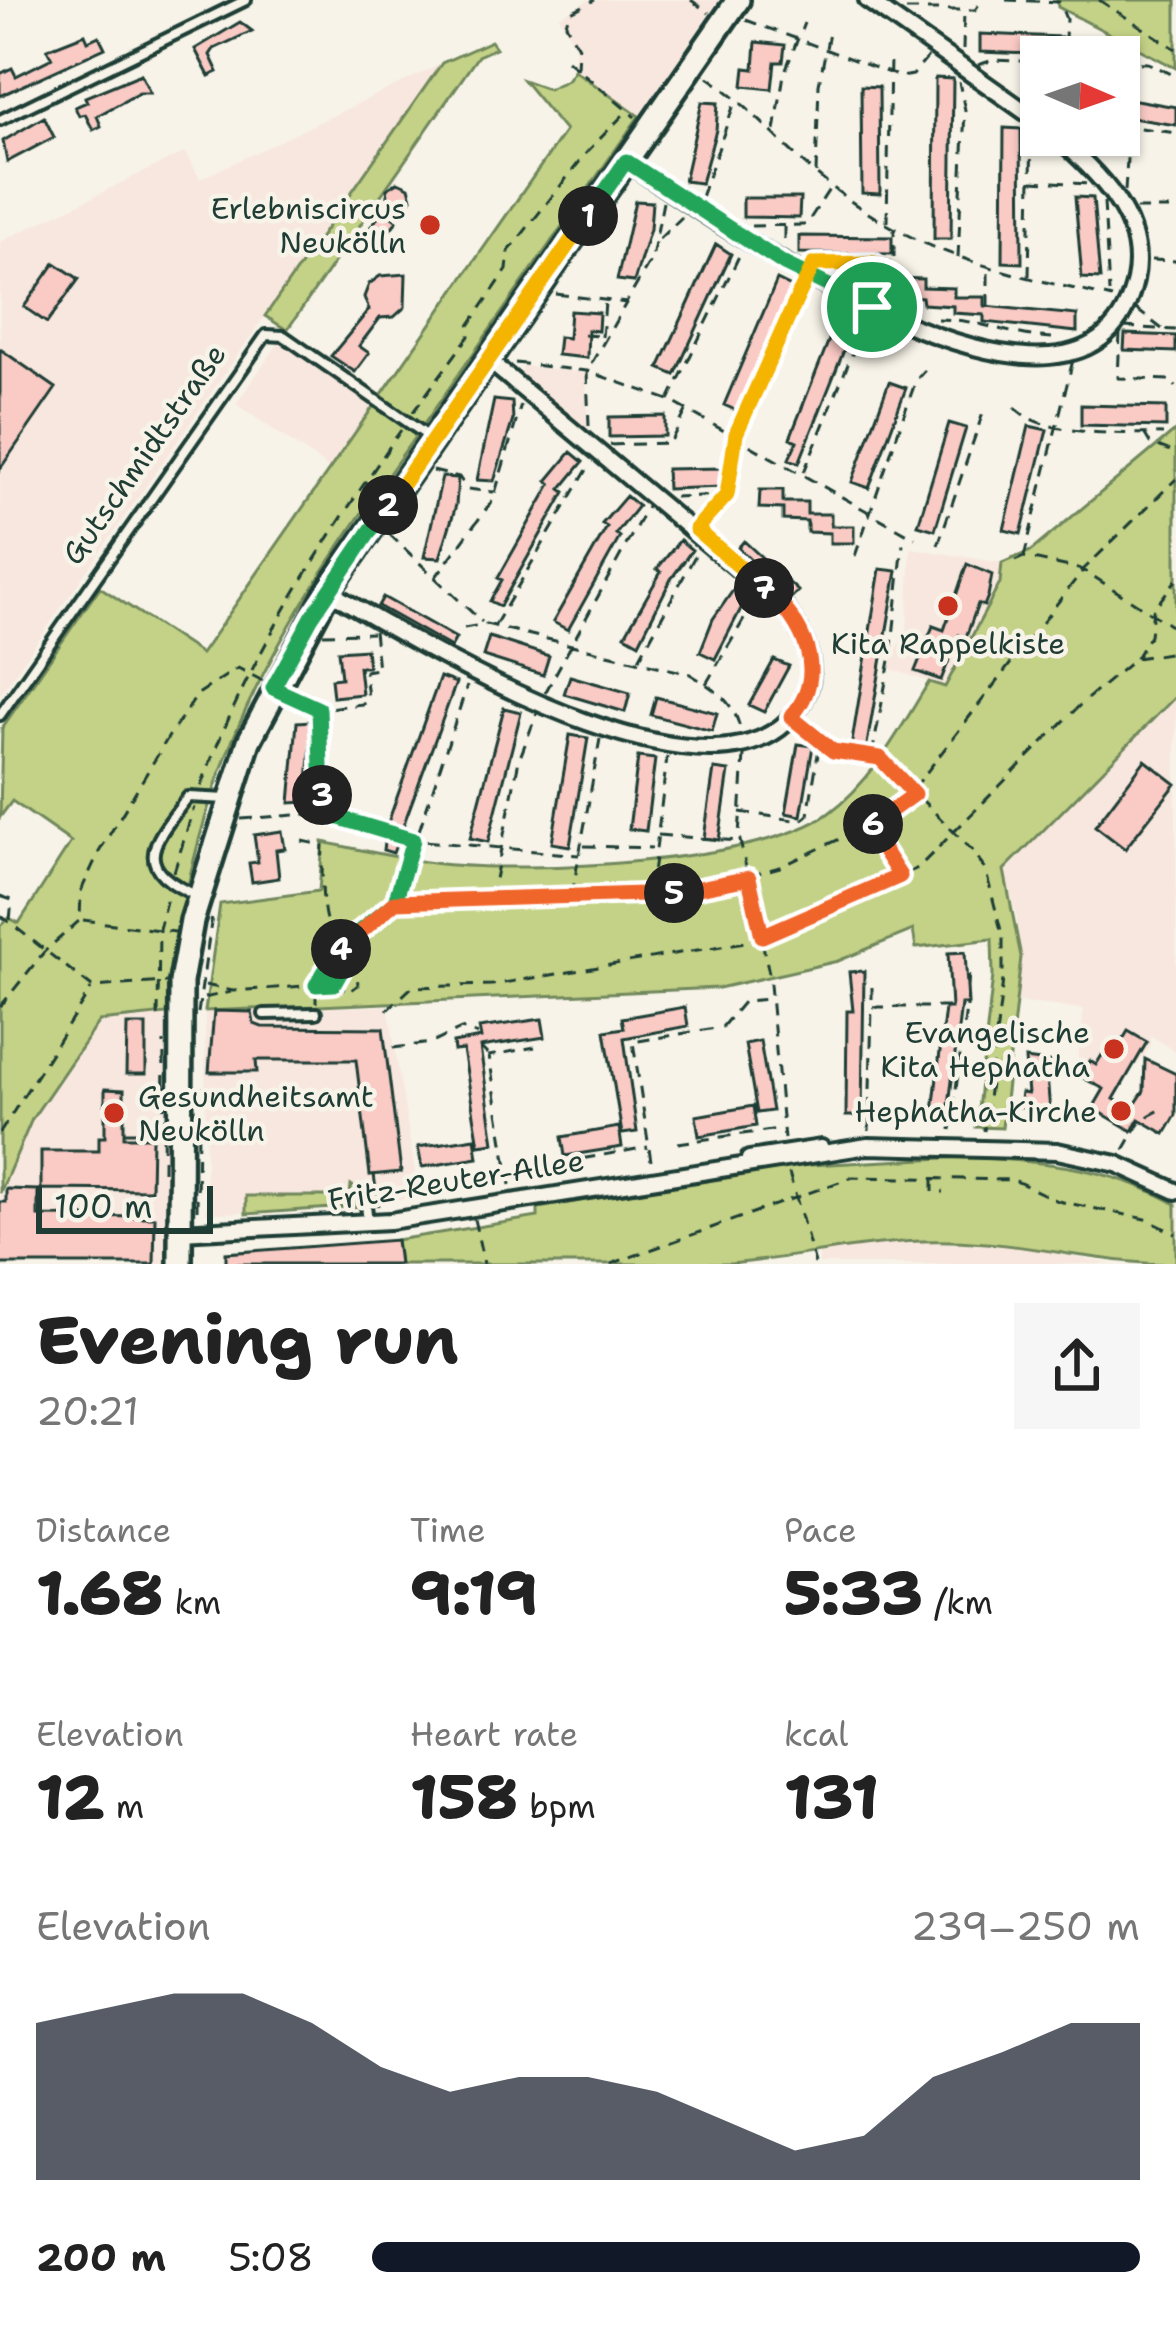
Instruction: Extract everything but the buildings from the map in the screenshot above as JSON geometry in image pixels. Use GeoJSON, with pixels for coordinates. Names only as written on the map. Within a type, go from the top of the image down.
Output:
{"type":"FeatureCollection","features":[{"type":"Feature","properties":{"kind":"street"},"geometry":{"type":"LineString","coordinates":[[867,0],[1020,106]]}},
{"type":"Feature","properties":{"kind":"street"},"geometry":{"type":"LineString","coordinates":[[180,1264],[192,1095],[190,1029],[181,982],[273,688],[328,592],[433,440],[498,361],[626,161],[742,10]]}},
{"type":"Feature","properties":{"kind":"street"},"geometry":{"type":"LineString","coordinates":[[626,161],[811,278],[985,350],[1030,358],[1080,350],[1115,327],[1127,302],[1137,260],[1113,196],[1075,156]]}},
{"type":"Feature","properties":{"kind":"street"},"geometry":{"type":"LineString","coordinates":[[328,592],[374,625],[472,673],[603,727],[703,748],[744,743],[791,717],[809,689],[811,661],[801,630],[764,588],[525,389],[498,361]]}},
{"type":"Feature","properties":{"kind":"street","name":"Fritz-Reuter-Allee"},"geometry":{"type":"LineString","coordinates":[[180,1232],[368,1224],[739,1162],[785,1150],[948,1145],[1057,1151],[1117,1164],[1176,1191]]}},
{"type":"Feature","properties":{"kind":"lane"},"geometry":{"type":"LineString","coordinates":[[0,120],[247,0]]}},
{"type":"Feature","properties":{"kind":"lane","name":"Gutschmidtstraße"},"geometry":{"type":"LineString","coordinates":[[0,715],[266,335],[281,335],[433,440]]}},
{"type":"Feature","properties":{"kind":"lane"},"geometry":{"type":"LineString","coordinates":[[207,902],[159,873],[151,856],[153,844],[188,797],[236,807]]}},
{"type":"Feature","properties":{"kind":"lane"},"geometry":{"type":"LineString","coordinates":[[264,1014],[316,1012]]}},
{"type":"Feature","properties":{"kind":"lane"},"geometry":{"type":"LineString","coordinates":[[366,1205],[368,1224]]}},
{"type":"Feature","properties":{"kind":"path"},"geometry":{"type":"LineString","coordinates":[[577,69],[578,47],[566,24],[569,13],[595,0]]}},
{"type":"Feature","properties":{"kind":"path"},"geometry":{"type":"LineString","coordinates":[[691,0],[711,15]]}},
{"type":"Feature","properties":{"kind":"path"},"geometry":{"type":"LineString","coordinates":[[892,17],[912,7],[975,10],[982,0]]}},
{"type":"Feature","properties":{"kind":"path"},"geometry":{"type":"LineString","coordinates":[[1006,0],[1060,1],[1065,36]]}},
{"type":"Feature","properties":{"kind":"path"},"geometry":{"type":"LineString","coordinates":[[1099,0],[1176,49]]}},
{"type":"Feature","properties":{"kind":"path"},"geometry":{"type":"LineString","coordinates":[[742,10],[798,39],[890,74],[913,74],[936,46]]}},
{"type":"Feature","properties":{"kind":"path"},"geometry":{"type":"LineString","coordinates":[[958,261],[964,10]]}},
{"type":"Feature","properties":{"kind":"path"},"geometry":{"type":"LineString","coordinates":[[775,134],[784,74],[804,23]]}},
{"type":"Feature","properties":{"kind":"path"},"geometry":{"type":"LineString","coordinates":[[817,173],[830,33]]}},
{"type":"Feature","properties":{"kind":"path"},"geometry":{"type":"LineString","coordinates":[[886,224],[890,57]]}},
{"type":"Feature","properties":{"kind":"path"},"geometry":{"type":"LineString","coordinates":[[567,60],[639,119]]}},
{"type":"Feature","properties":{"kind":"path"},"geometry":{"type":"LineString","coordinates":[[964,65],[1020,61]]}},
{"type":"Feature","properties":{"kind":"path"},"geometry":{"type":"LineString","coordinates":[[1140,63],[1176,76]]}},
{"type":"Feature","properties":{"kind":"path"},"geometry":{"type":"LineString","coordinates":[[707,76],[737,97],[831,187],[894,229],[958,261],[1127,302],[1162,329]]}},
{"type":"Feature","properties":{"kind":"path"},"geometry":{"type":"LineString","coordinates":[[659,239],[704,192],[737,97]]}},
{"type":"Feature","properties":{"kind":"path"},"geometry":{"type":"LineString","coordinates":[[1140,128],[1176,133]]}},
{"type":"Feature","properties":{"kind":"path"},"geometry":{"type":"LineString","coordinates":[[1029,278],[1034,156]]}},
{"type":"Feature","properties":{"kind":"path"},"geometry":{"type":"LineString","coordinates":[[1109,297],[1101,208],[1127,172],[1128,156]]}},
{"type":"Feature","properties":{"kind":"path"},"geometry":{"type":"LineString","coordinates":[[1032,181],[1094,184],[1113,196],[1176,209]]}},
{"type":"Feature","properties":{"kind":"path"},"geometry":{"type":"LineString","coordinates":[[724,227],[806,225],[831,187]]}},
{"type":"Feature","properties":{"kind":"path"},"geometry":{"type":"LineString","coordinates":[[585,438],[589,433],[587,370],[628,303],[659,239],[665,188]]}},
{"type":"Feature","properties":{"kind":"path"},"geometry":{"type":"LineString","coordinates":[[784,226],[784,264]]}},
{"type":"Feature","properties":{"kind":"path"},"geometry":{"type":"LineString","coordinates":[[639,661],[700,533],[727,495],[736,434],[814,264],[894,262],[894,229]]}},
{"type":"Feature","properties":{"kind":"path"},"geometry":{"type":"LineString","coordinates":[[669,400],[746,241]]}},
{"type":"Feature","properties":{"kind":"path"},"geometry":{"type":"LineString","coordinates":[[1137,260],[1176,260]]}},
{"type":"Feature","properties":{"kind":"path"},"geometry":{"type":"LineString","coordinates":[[803,473],[872,307],[874,263]]}},
{"type":"Feature","properties":{"kind":"path"},"geometry":{"type":"LineString","coordinates":[[988,268],[988,306]]}},
{"type":"Feature","properties":{"kind":"path"},"geometry":{"type":"LineString","coordinates":[[556,294],[628,303]]}},
{"type":"Feature","properties":{"kind":"path"},"geometry":{"type":"LineString","coordinates":[[604,338],[606,300]]}},
{"type":"Feature","properties":{"kind":"path"},"geometry":{"type":"LineString","coordinates":[[937,319],[987,323],[999,333],[1030,334],[1030,338],[1077,338],[1080,350],[1024,557]]}},
{"type":"Feature","properties":{"kind":"path"},"geometry":{"type":"LineString","coordinates":[[1176,330],[1115,327],[1118,378],[1171,380],[1176,387]]}},
{"type":"Feature","properties":{"kind":"path"},"geometry":{"type":"LineString","coordinates":[[584,334],[604,338]]}},
{"type":"Feature","properties":{"kind":"path"},"geometry":{"type":"LineString","coordinates":[[498,361],[587,370],[669,400],[915,538]]}},
{"type":"Feature","properties":{"kind":"path"},"geometry":{"type":"LineString","coordinates":[[855,556],[916,380],[925,370]]}},
{"type":"Feature","properties":{"kind":"path"},"geometry":{"type":"LineString","coordinates":[[435,578],[495,492],[525,389]]}},
{"type":"Feature","properties":{"kind":"path"},"geometry":{"type":"LineString","coordinates":[[938,545],[986,407]]}},
{"type":"Feature","properties":{"kind":"path"},"geometry":{"type":"LineString","coordinates":[[1015,407],[1024,419],[1058,426],[1163,434]]}},
{"type":"Feature","properties":{"kind":"path"},"geometry":{"type":"LineString","coordinates":[[494,626],[599,450],[607,445],[670,443],[687,409]]}},
{"type":"Feature","properties":{"kind":"path"},"geometry":{"type":"LineString","coordinates":[[1144,433],[1150,443],[1176,453]]}},
{"type":"Feature","properties":{"kind":"path"},"geometry":{"type":"LineString","coordinates":[[432,470],[460,477],[467,489],[495,492]]}},
{"type":"Feature","properties":{"kind":"path"},"geometry":{"type":"LineString","coordinates":[[395,902],[651,895],[749,878],[895,813],[1083,570],[1176,479]]}},
{"type":"Feature","properties":{"kind":"path"},"geometry":{"type":"LineString","coordinates":[[491,899],[519,760],[568,643],[660,499],[727,495]]}},
{"type":"Feature","properties":{"kind":"path"},"geometry":{"type":"LineString","coordinates":[[388,533],[486,624]]}},
{"type":"Feature","properties":{"kind":"path"},"geometry":{"type":"LineString","coordinates":[[872,757],[891,655],[903,544]]}},
{"type":"Feature","properties":{"kind":"path"},"geometry":{"type":"LineString","coordinates":[[1015,561],[1024,557],[1083,570],[1153,610],[1176,629]]}},
{"type":"Feature","properties":{"kind":"path"},"geometry":{"type":"LineString","coordinates":[[387,1010],[401,994],[427,985],[492,985],[762,936],[918,868],[1082,703],[1136,658],[1150,635],[1153,610],[1176,580]]}},
{"type":"Feature","properties":{"kind":"path"},"geometry":{"type":"LineString","coordinates":[[706,684],[764,588]]}},
{"type":"Feature","properties":{"kind":"path"},"geometry":{"type":"LineString","coordinates":[[464,628],[486,624],[639,661],[706,684],[736,712],[744,743],[740,841],[772,999],[784,1139]]}},
{"type":"Feature","properties":{"kind":"path"},"geometry":{"type":"LineString","coordinates":[[0,1007],[44,952],[80,920],[81,891],[99,853],[198,694],[238,668],[319,709],[362,704],[368,698],[365,670],[378,669],[374,625],[322,633]]}},
{"type":"Feature","properties":{"kind":"path"},"geometry":{"type":"LineString","coordinates":[[1136,658],[1176,652]]}},
{"type":"Feature","properties":{"kind":"path"},"geometry":{"type":"LineString","coordinates":[[316,1012],[316,985],[340,947],[395,902],[472,673]]}},
{"type":"Feature","properties":{"kind":"path"},"geometry":{"type":"LineString","coordinates":[[319,709],[323,816]]}},
{"type":"Feature","properties":{"kind":"path"},"geometry":{"type":"LineString","coordinates":[[791,717],[833,751],[880,758],[986,872],[1003,938],[1003,980],[984,1131]]}},
{"type":"Feature","properties":{"kind":"path"},"geometry":{"type":"LineString","coordinates":[[572,897],[603,727]]}},
{"type":"Feature","properties":{"kind":"path"},"geometry":{"type":"LineString","coordinates":[[740,812],[801,821],[808,815],[820,740]]}},
{"type":"Feature","properties":{"kind":"path"},"geometry":{"type":"LineString","coordinates":[[651,895],[669,744]]}},
{"type":"Feature","properties":{"kind":"path"},"geometry":{"type":"LineString","coordinates":[[232,831],[236,807],[323,816],[413,840],[579,855]]}},
{"type":"Feature","properties":{"kind":"path"},"geometry":{"type":"LineString","coordinates":[[868,826],[900,876]]}},
{"type":"Feature","properties":{"kind":"path"},"geometry":{"type":"LineString","coordinates":[[656,835],[740,841]]}},
{"type":"Feature","properties":{"kind":"path"},"geometry":{"type":"LineString","coordinates":[[302,841],[323,844],[324,917],[348,959],[356,964],[356,989],[340,991],[334,984]]}},
{"type":"Feature","properties":{"kind":"path"},"geometry":{"type":"LineString","coordinates":[[580,845],[654,848]]}},
{"type":"Feature","properties":{"kind":"path"},"geometry":{"type":"LineString","coordinates":[[0,896],[12,900],[9,922]]}},
{"type":"Feature","properties":{"kind":"path"},"geometry":{"type":"LineString","coordinates":[[190,1029],[202,985],[207,902]]}},
{"type":"Feature","properties":{"kind":"path"},"geometry":{"type":"LineString","coordinates":[[0,915],[92,987],[156,983],[158,1016]]}},
{"type":"Feature","properties":{"kind":"path"},"geometry":{"type":"LineString","coordinates":[[80,920],[182,933]]}},
{"type":"Feature","properties":{"kind":"path"},"geometry":{"type":"LineString","coordinates":[[334,984],[348,959]]}},
{"type":"Feature","properties":{"kind":"path"},"geometry":{"type":"LineString","coordinates":[[951,1130],[963,1008],[970,1008],[969,970]]}},
{"type":"Feature","properties":{"kind":"path"},"geometry":{"type":"LineString","coordinates":[[204,998],[334,984]]}},
{"type":"Feature","properties":{"kind":"path"},"geometry":{"type":"LineString","coordinates":[[202,985],[233,992]]}},
{"type":"Feature","properties":{"kind":"path"},"geometry":{"type":"LineString","coordinates":[[0,1133],[92,987]]}},
{"type":"Feature","properties":{"kind":"path"},"geometry":{"type":"LineString","coordinates":[[869,1131],[872,987]]}},
{"type":"Feature","properties":{"kind":"path"},"geometry":{"type":"LineString","coordinates":[[651,1161],[633,1042],[722,1027],[744,1000],[772,999]]}},
{"type":"Feature","properties":{"kind":"path"},"geometry":{"type":"LineString","coordinates":[[872,1007],[951,1007]]}},
{"type":"Feature","properties":{"kind":"path"},"geometry":{"type":"LineString","coordinates":[[393,1048],[432,1042],[460,1029],[478,1034]]}},
{"type":"Feature","properties":{"kind":"path"},"geometry":{"type":"LineString","coordinates":[[480,1047],[489,1056],[510,1185]]}},
{"type":"Feature","properties":{"kind":"path"},"geometry":{"type":"LineString","coordinates":[[489,1056],[535,1047]]}},
{"type":"Feature","properties":{"kind":"path"},"geometry":{"type":"LineString","coordinates":[[1124,1150],[1142,1120],[1160,1109]]}},
{"type":"Feature","properties":{"kind":"path"},"geometry":{"type":"LineString","coordinates":[[678,1143],[781,1129]]}},
{"type":"Feature","properties":{"kind":"path"},"geometry":{"type":"LineString","coordinates":[[125,1132],[159,1132]]}},
{"type":"Feature","properties":{"kind":"path"},"geometry":{"type":"LineString","coordinates":[[542,1166],[649,1147]]}},
{"type":"Feature","properties":{"kind":"path"},"geometry":{"type":"LineString","coordinates":[[787,1166],[815,1264]]}},
{"type":"Feature","properties":{"kind":"path"},"geometry":{"type":"LineString","coordinates":[[374,1174],[378,1206]]}},
{"type":"Feature","properties":{"kind":"path"},"geometry":{"type":"LineString","coordinates":[[611,1264],[844,1178],[1014,1180],[1058,1201],[1146,1219],[1176,1234]]}},
{"type":"Feature","properties":{"kind":"path"},"geometry":{"type":"LineString","coordinates":[[933,1178],[933,1192],[944,1192]]}},
{"type":"Feature","properties":{"kind":"path"},"geometry":{"type":"LineString","coordinates":[[972,1191],[973,1179]]}},
{"type":"Feature","properties":{"kind":"path"},"geometry":{"type":"LineString","coordinates":[[472,1209],[484,1264]]}},
{"type":"Feature","properties":{"kind":"shaded area"},"geometry":{"type":"Polygon","coordinates":[[[589,0],[719,0],[639,116],[574,70],[575,46],[559,16],[589,0]]]}},
{"type":"Feature","properties":{"kind":"shaded area"},"geometry":{"type":"Polygon","coordinates":[[[441,64],[0,694],[0,242],[185,152],[200,179],[441,64]]]}},
{"type":"Feature","properties":{"kind":"shaded area"},"geometry":{"type":"Polygon","coordinates":[[[280,341],[374,406],[330,469],[236,404],[280,341]]]}},
{"type":"Feature","properties":{"kind":"shaded area"},"geometry":{"type":"Polygon","coordinates":[[[523,366],[586,373],[588,431],[520,376],[523,366]]]}},
{"type":"Feature","properties":{"kind":"shaded area","name":"Kita Rappelkiste"},"geometry":{"type":"Polygon","coordinates":[[[911,548],[1002,563],[1000,583],[945,687],[888,668],[907,628],[911,548]]]}},
{"type":"Feature","properties":{"kind":"shaded area"},"geometry":{"type":"Polygon","coordinates":[[[1176,696],[1176,1052],[1150,1035],[1150,1047],[1138,1064],[1098,1086],[1076,1076],[1084,1009],[1017,1002],[1017,917],[1004,870],[1176,696]]]}},
{"type":"Feature","properties":{"kind":"shaded area"},"geometry":{"type":"Polygon","coordinates":[[[388,1006],[419,1197],[305,1212],[206,1213],[205,1011],[388,1006]]]}},
{"type":"Feature","properties":{"kind":"shaded area"},"geometry":{"type":"Polygon","coordinates":[[[172,1013],[165,1060],[169,1264],[0,1264],[0,1193],[32,1119],[100,1021],[172,1013]]]}},
{"type":"Feature","properties":{"kind":"shaded area"},"geometry":{"type":"Polygon","coordinates":[[[899,1241],[1016,1246],[1110,1264],[819,1264],[819,1249],[899,1241]]]}},
{"type":"Feature","properties":{"kind":"green space"},"geometry":{"type":"Polygon","coordinates":[[[1057,0],[1176,0],[1176,68],[1140,49],[1140,36],[1114,36],[1058,7],[1057,0]]]}},
{"type":"Feature","properties":{"kind":"green space"},"geometry":{"type":"Polygon","coordinates":[[[491,41],[496,48],[478,56],[287,330],[265,316],[442,63],[491,41]]]}},
{"type":"Feature","properties":{"kind":"green space"},"geometry":{"type":"Polygon","coordinates":[[[574,70],[639,116],[350,530],[271,658],[229,749],[207,813],[182,913],[167,1014],[99,1021],[32,1119],[0,1193],[0,926],[9,918],[19,923],[71,842],[12,801],[0,817],[2,728],[100,587],[201,654],[565,131],[523,80],[548,89],[567,80],[574,70]]]}},
{"type":"Feature","properties":{"kind":"green space"},"geometry":{"type":"Polygon","coordinates":[[[1176,430],[1176,696],[1004,870],[1021,957],[1002,1128],[976,1127],[993,976],[992,939],[916,948],[913,930],[838,961],[719,988],[205,1011],[220,904],[319,891],[323,842],[441,864],[584,865],[752,844],[829,813],[873,769],[929,682],[945,687],[1000,583],[1002,563],[1031,551],[1176,430]]]}},
{"type":"Feature","properties":{"kind":"green space"},"geometry":{"type":"Polygon","coordinates":[[[964,1157],[1073,1168],[1151,1191],[1176,1204],[1176,1264],[1006,1245],[920,1241],[730,1264],[399,1264],[396,1240],[538,1217],[538,1208],[791,1166],[964,1157]]]}},
{"type":"Feature","properties":{"kind":"green space"},"geometry":{"type":"Polygon","coordinates":[[[351,1185],[359,1191],[361,1206],[246,1214],[246,1196],[350,1196],[351,1185]]]}},
{"type":"Feature","properties":{"kind":"place","name":"Erlebniscircus Neukölln"},"geometry":{"type":"Point","coordinates":[430,225]}},
{"type":"Feature","properties":{"kind":"place","name":"Kita Rappelkiste"},"geometry":{"type":"Point","coordinates":[948,606]}},
{"type":"Feature","properties":{"kind":"place","name":"Evangelische Kita Hephatha"},"geometry":{"type":"Point","coordinates":[1114,1049]}},
{"type":"Feature","properties":{"kind":"place","name":"Hephatha-Kirche"},"geometry":{"type":"Point","coordinates":[1121,1111]}},
{"type":"Feature","properties":{"kind":"place","name":"Gesundheitsamt Neukölln"},"geometry":{"type":"Point","coordinates":[114,1113]}},
{"type":"Feature","properties":{"kind":"route"},"geometry":{"type":"LineString","coordinates":[[872,307],[811,278],[784,264],[626,161],[328,592],[273,688],[319,709],[323,813],[413,840],[395,902],[340,947],[316,985],[334,984],[348,959],[340,947],[346,942],[395,902],[651,895],[749,878],[762,936],[900,876],[868,826],[895,813],[914,794],[880,758],[833,751],[791,717],[805,700],[811,673],[801,630],[775,597],[696,529],[727,495],[736,434],[795,300],[811,278],[814,264],[874,263],[872,307]]}}]}
